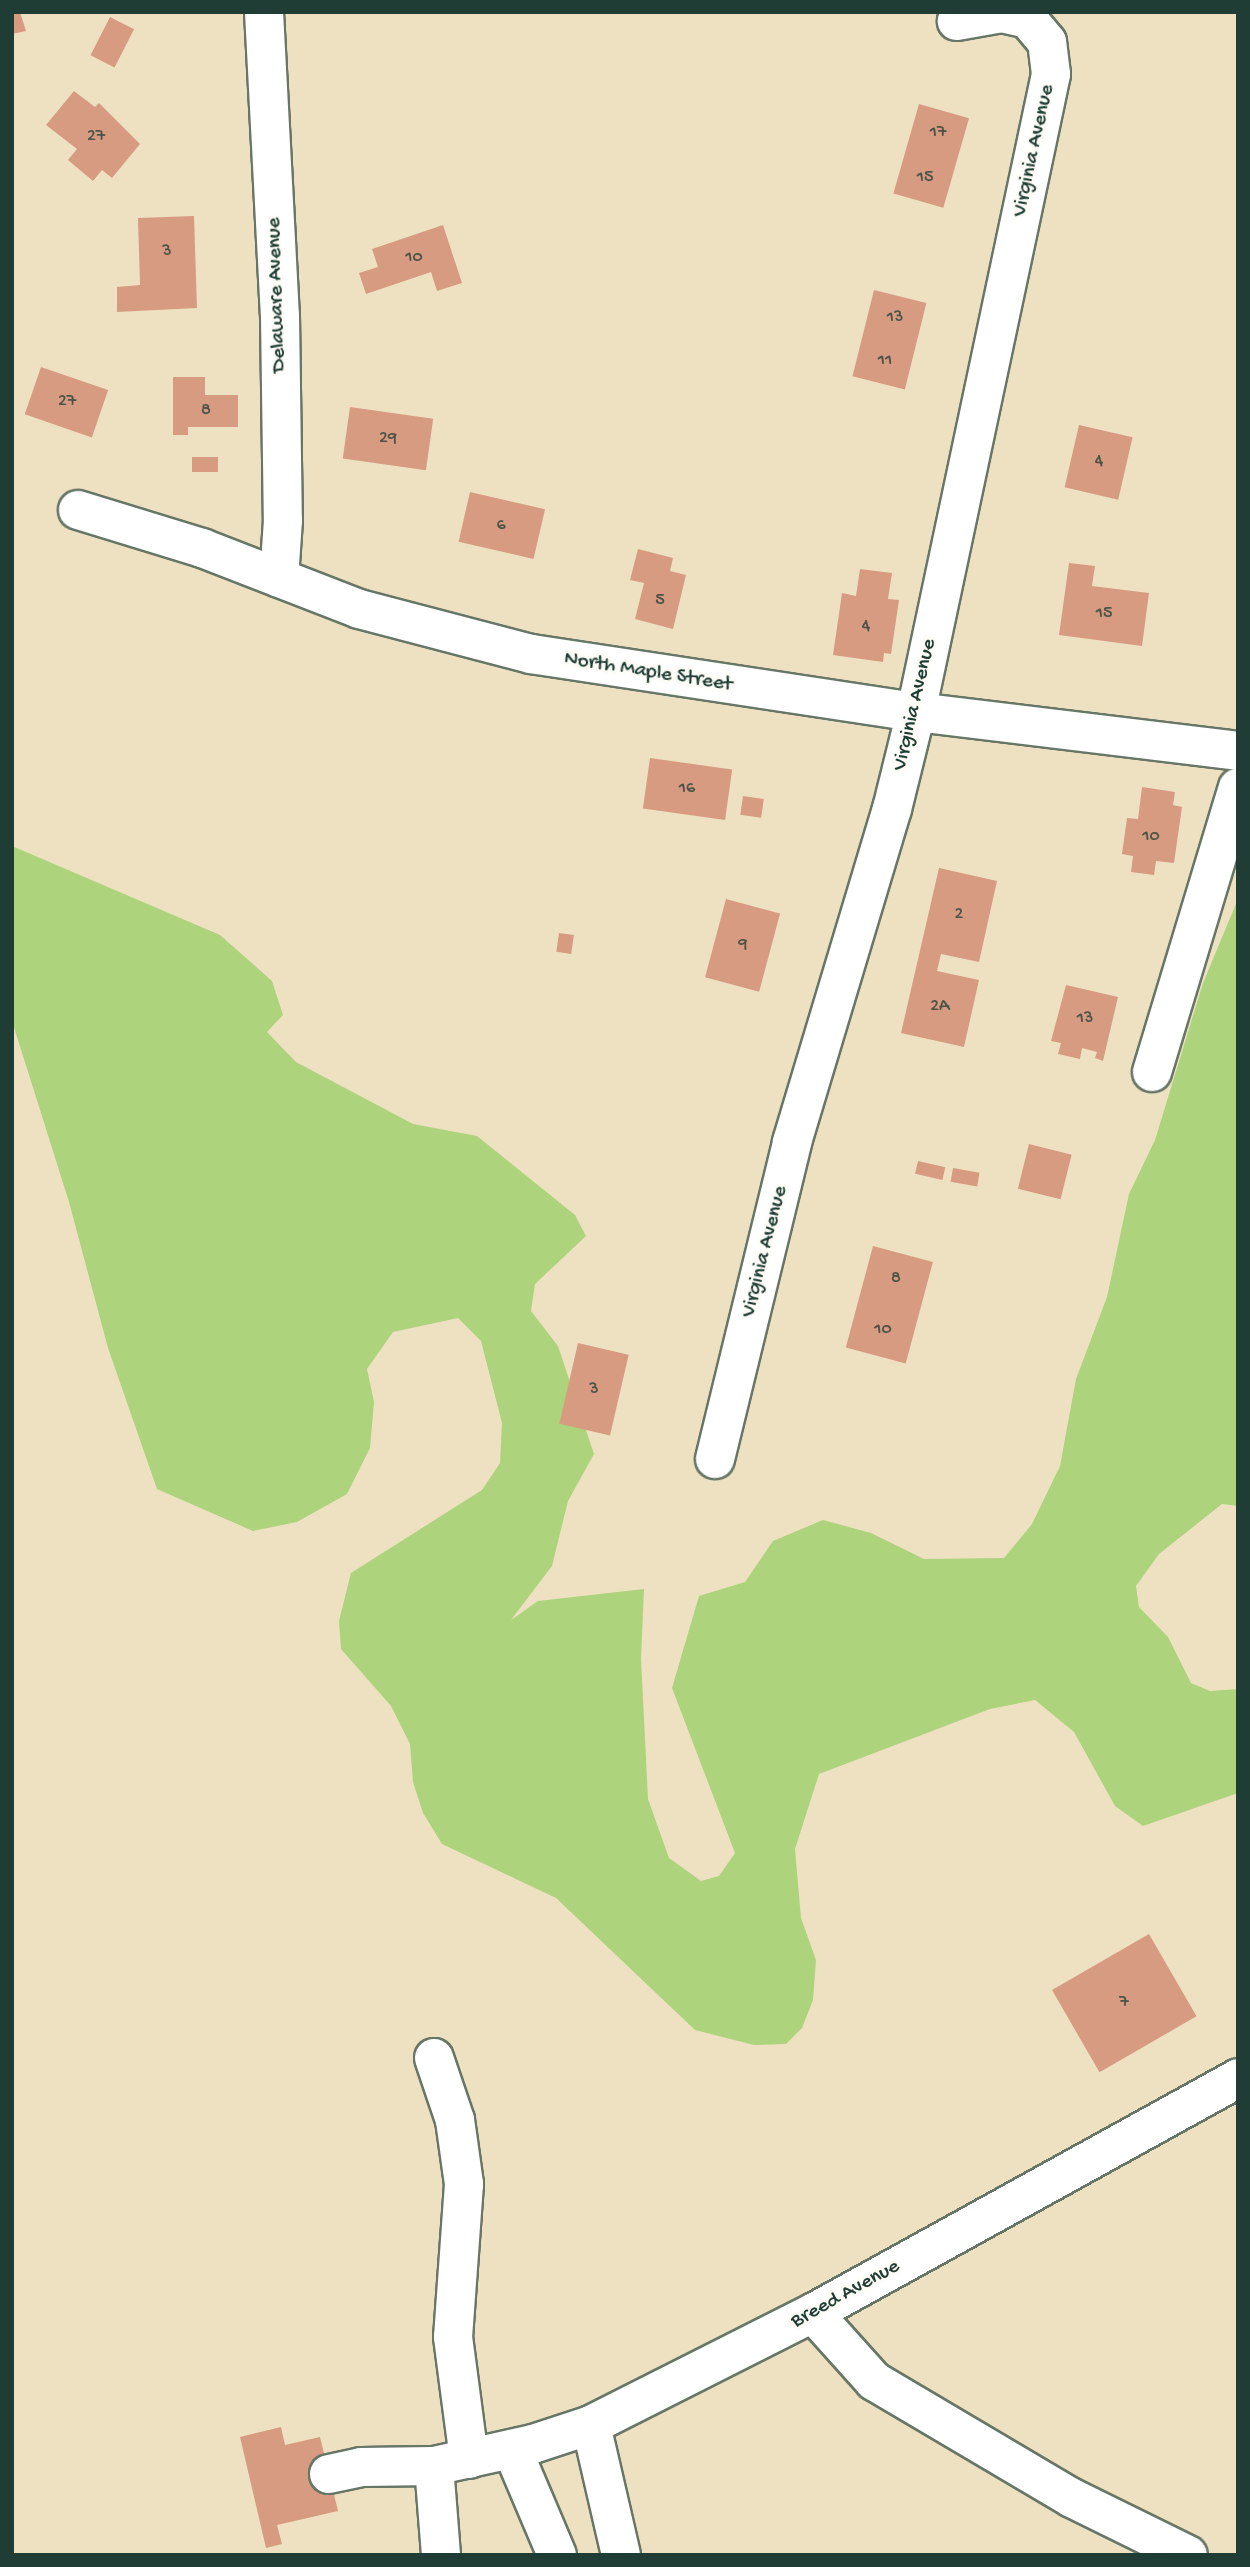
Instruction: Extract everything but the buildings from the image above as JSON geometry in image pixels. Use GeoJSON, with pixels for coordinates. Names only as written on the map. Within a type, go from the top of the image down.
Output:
{"type":"FeatureCollection","features":[{"type":"Feature","properties":{"kind":"street","name":"Delaware Avenue"},"geometry":{"type":"LineString","coordinates":[[264,12],[280,316],[283,520],[279,578]]}},
{"type":"Feature","properties":{"kind":"street","name":"Virginia Avenue"},"geometry":{"type":"LineString","coordinates":[[715,1459],[792,1142],[892,809],[916,712],[1051,74],[1047,42],[1028,19],[1002,13],[957,22]]}},
{"type":"Feature","properties":{"kind":"street","name":"North Maple Street"},"geometry":{"type":"LineString","coordinates":[[78,510],[202,548],[402,622],[520,652],[916,712],[1238,751]]}},
{"type":"Feature","properties":{"kind":"street"},"geometry":{"type":"LineString","coordinates":[[1152,1072],[1238,788]]}},
{"type":"Feature","properties":{"kind":"street"},"geometry":{"type":"LineString","coordinates":[[434,2058],[455,2120],[464,2184],[453,2337],[451,2462],[441,2555]]}},
{"type":"Feature","properties":{"kind":"street","name":"Breed Avenue"},"geometry":{"type":"LineString","coordinates":[[330,2474],[368,2467],[451,2462],[512,2449],[591,2425],[813,2313],[1238,2078]]}},
{"type":"Feature","properties":{"kind":"street"},"geometry":{"type":"LineString","coordinates":[[813,2313],[874,2381],[1072,2498],[1188,2555]]}},
{"type":"Feature","properties":{"kind":"street"},"geometry":{"type":"LineString","coordinates":[[591,2425],[621,2555]]}},
{"type":"Feature","properties":{"kind":"street"},"geometry":{"type":"LineString","coordinates":[[512,2449],[557,2555]]}},
{"type":"Feature","properties":{"kind":"green space"},"geometry":{"type":"Polygon","coordinates":[[[12,846],[220,935],[272,981],[283,1015],[267,1032],[296,1062],[413,1124],[477,1136],[575,1215],[586,1236],[535,1284],[531,1311],[558,1346],[594,1454],[568,1501],[552,1566],[511,1620],[538,1601],[644,1589],[641,1659],[648,1799],[669,1858],[701,1881],[719,1876],[735,1853],[672,1688],[699,1596],[745,1582],[773,1541],[823,1520],[871,1533],[924,1559],[1004,1558],[1032,1524],[1060,1466],[1076,1379],[1107,1297],[1129,1194],[1155,1140],[1203,983],[1238,899],[1238,1506],[1222,1504],[1159,1554],[1136,1586],[1139,1607],[1168,1637],[1191,1683],[1210,1691],[1238,1689],[1238,1793],[1143,1826],[1115,1806],[1074,1732],[1035,1700],[990,1709],[819,1774],[795,1849],[801,1918],[816,1960],[813,2000],[802,2028],[786,2044],[754,2045],[695,2030],[556,1898],[442,1844],[423,1813],[413,1782],[410,1744],[391,1706],[341,1649],[339,1621],[351,1573],[482,1490],[500,1463],[502,1423],[481,1341],[458,1318],[393,1332],[367,1369],[374,1402],[370,1448],[347,1494],[297,1522],[253,1531],[157,1489],[108,1348],[69,1202],[12,1021],[12,846]]]}}]}
